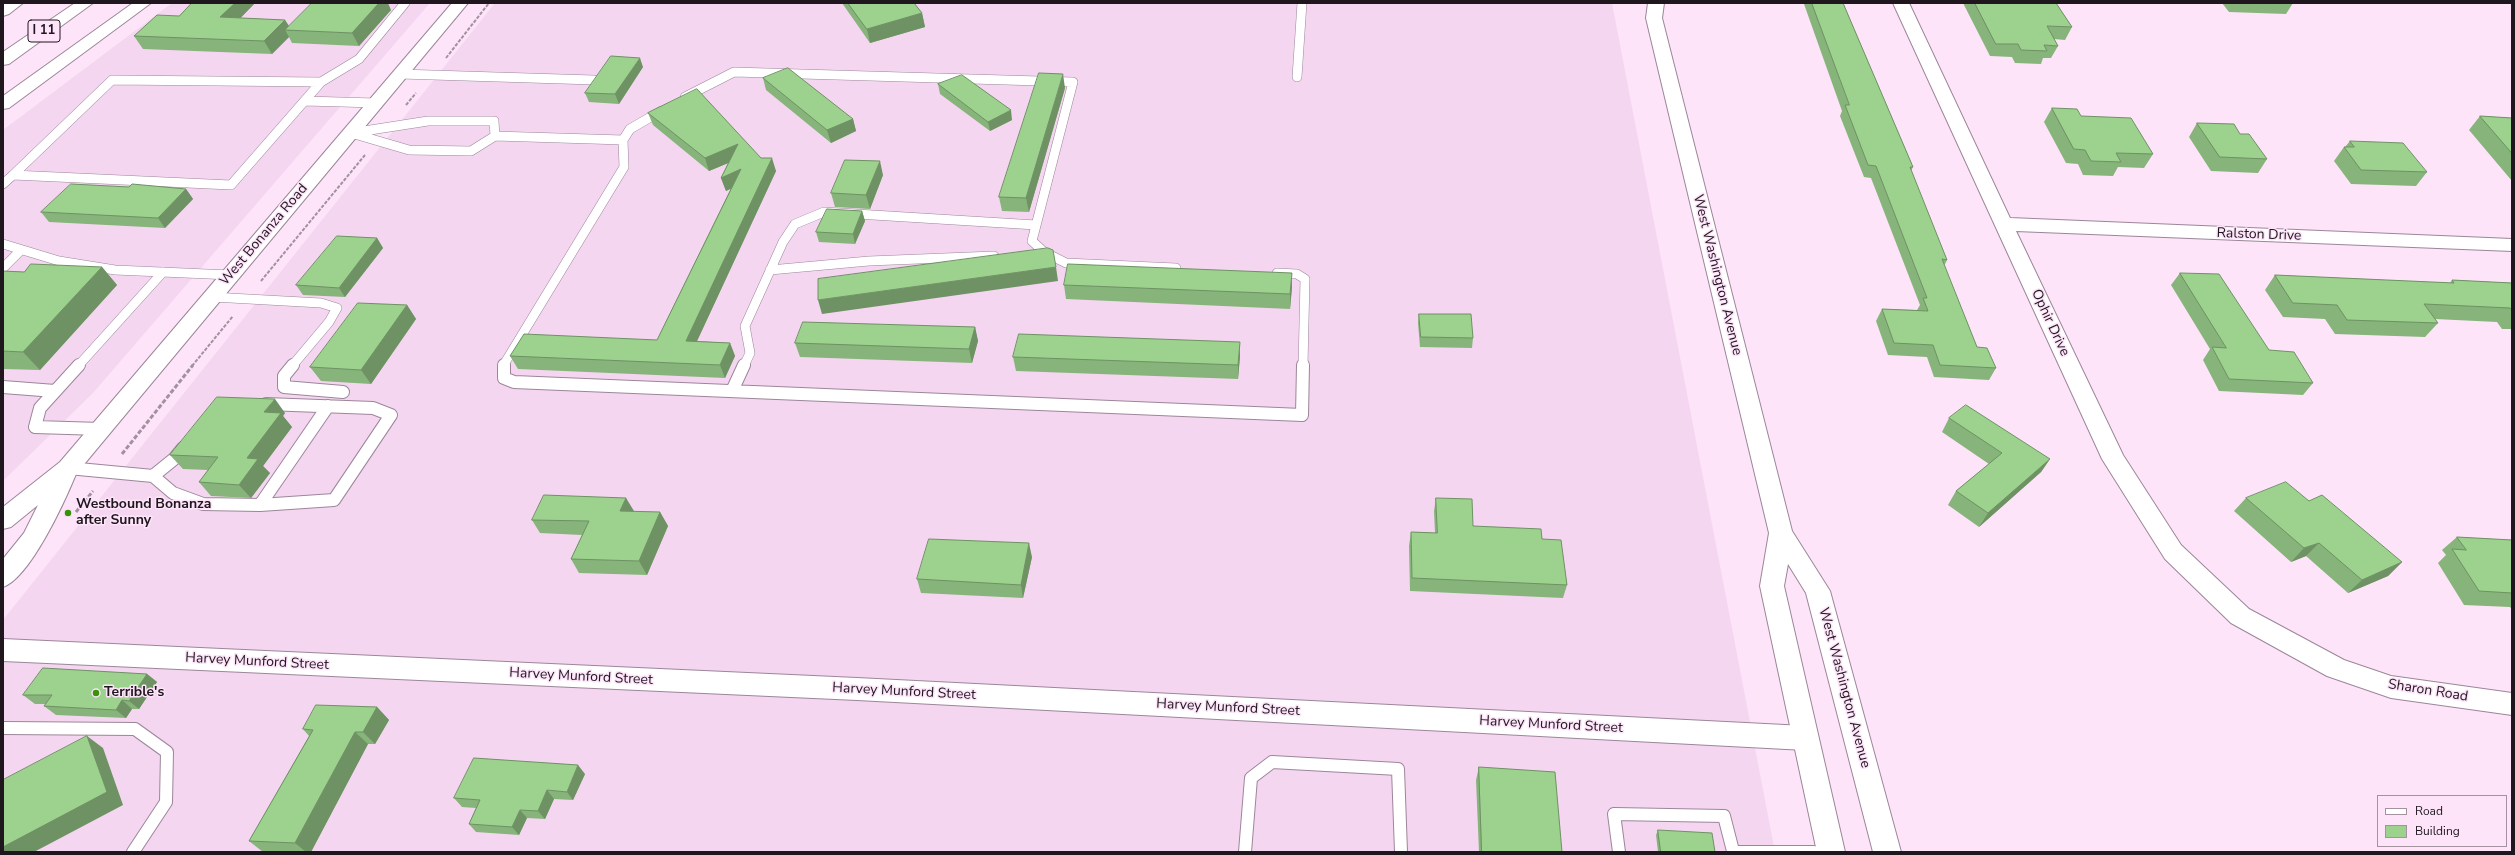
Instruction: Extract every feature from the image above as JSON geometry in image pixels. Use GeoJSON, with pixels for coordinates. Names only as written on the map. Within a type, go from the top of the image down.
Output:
{"type":"FeatureCollection","features":[{"type":"Feature","properties":{"kind":"main road"},"geometry":{"type":"LineString","coordinates":[[3,11],[15,3]]}},
{"type":"Feature","properties":{"kind":"main road"},"geometry":{"type":"LineString","coordinates":[[3,54],[84,3]]}},
{"type":"Feature","properties":{"kind":"main road","name":"I 11"},"geometry":{"type":"LineString","coordinates":[[3,60],[84,3]]}},
{"type":"Feature","properties":{"kind":"main road"},"geometry":{"type":"LineString","coordinates":[[3,99],[142,3]]}},
{"type":"Feature","properties":{"kind":"main road"},"geometry":{"type":"LineString","coordinates":[[3,104],[142,3]]}},
{"type":"Feature","properties":{"kind":"main road","name":"West Bonanza Road"},"geometry":{"type":"LineString","coordinates":[[3,520],[68,468],[460,3]]}},
{"type":"Feature","properties":{"kind":"main road","name":"Ophir Drive"},"geometry":{"type":"LineString","coordinates":[[1901,3],[2113,459],[2173,552],[2240,616]]}},
{"type":"Feature","properties":{"kind":"main road","name":"West Washington Avenue"},"geometry":{"type":"LineString","coordinates":[[1651,8],[1781,533],[1818,591],[1887,852]]}},
{"type":"Feature","properties":{"kind":"main road","name":"Ralston Drive"},"geometry":{"type":"LineString","coordinates":[[2005,224],[2512,245]]}},
{"type":"Feature","properties":{"kind":"main road","name":"West Bonanza Road"},"geometry":{"type":"LineString","coordinates":[[3,577],[33,539],[68,468]]}},
{"type":"Feature","properties":{"kind":"main road","name":"West Washington Avenue"},"geometry":{"type":"LineString","coordinates":[[1781,533],[1772,586],[1831,852]]}},
{"type":"Feature","properties":{"kind":"main road","name":"Sharon Road"},"geometry":{"type":"LineString","coordinates":[[2240,616],[2336,668],[2391,687],[2512,704]]}},
{"type":"Feature","properties":{"kind":"main road","name":"Harvey Munford Street"},"geometry":{"type":"LineString","coordinates":[[3,650],[849,689],[1805,738]]}},
{"type":"Feature","properties":{"kind":"lane"},"geometry":{"type":"LineString","coordinates":[[12,175],[231,185],[321,82],[359,59],[405,3]]}},
{"type":"Feature","properties":{"kind":"lane"},"geometry":{"type":"LineString","coordinates":[[1296,78],[1302,3]]}},
{"type":"Feature","properties":{"kind":"lane"},"geometry":{"type":"LineString","coordinates":[[1186,269],[1066,263],[1044,252],[1032,241],[1072,82],[734,72],[674,103],[630,129],[623,140],[624,168],[502,368],[504,378],[514,382],[1302,415],[1305,279],[1297,274],[1265,272]]}},
{"type":"Feature","properties":{"kind":"lane"},"geometry":{"type":"LineString","coordinates":[[400,74],[594,80]]}},
{"type":"Feature","properties":{"kind":"lane"},"geometry":{"type":"LineString","coordinates":[[3,184],[112,80],[321,82]]}},
{"type":"Feature","properties":{"kind":"lane"},"geometry":{"type":"LineString","coordinates":[[305,101],[376,103]]}},
{"type":"Feature","properties":{"kind":"lane"},"geometry":{"type":"LineString","coordinates":[[351,133],[428,121],[472,121],[494,122],[495,136]]}},
{"type":"Feature","properties":{"kind":"lane"},"geometry":{"type":"LineString","coordinates":[[351,133],[409,150],[471,151],[495,136],[623,140]]}},
{"type":"Feature","properties":{"kind":"lane"},"geometry":{"type":"LineString","coordinates":[[732,391],[750,353],[745,326],[770,270],[795,224],[824,212],[1036,225]]}},
{"type":"Feature","properties":{"kind":"lane"},"geometry":{"type":"LineString","coordinates":[[3,244],[59,261],[114,270],[231,275]]}},
{"type":"Feature","properties":{"kind":"lane"},"geometry":{"type":"LineString","coordinates":[[3,268],[21,250]]}},
{"type":"Feature","properties":{"kind":"lane"},"geometry":{"type":"LineString","coordinates":[[1029,253],[1044,252]]}},
{"type":"Feature","properties":{"kind":"lane"},"geometry":{"type":"LineString","coordinates":[[770,270],[885,260],[1006,255]]}},
{"type":"Feature","properties":{"kind":"lane"},"geometry":{"type":"LineString","coordinates":[[101,429],[35,427],[40,408],[163,272]]}},
{"type":"Feature","properties":{"kind":"lane"},"geometry":{"type":"LineString","coordinates":[[212,297],[321,303],[337,308],[329,322],[284,376],[284,388],[343,392]]}},
{"type":"Feature","properties":{"kind":"lane"},"geometry":{"type":"LineString","coordinates":[[3,387],[55,391]]}},
{"type":"Feature","properties":{"kind":"lane"},"geometry":{"type":"LineString","coordinates":[[68,468],[153,476],[173,493],[203,504],[260,505],[334,500],[391,415],[373,408],[257,404]]}},
{"type":"Feature","properties":{"kind":"lane"},"geometry":{"type":"LineString","coordinates":[[260,505],[328,406]]}},
{"type":"Feature","properties":{"kind":"lane"},"geometry":{"type":"LineString","coordinates":[[153,476],[174,459],[188,441]]}},
{"type":"Feature","properties":{"kind":"lane"},"geometry":{"type":"LineString","coordinates":[[3,728],[135,729],[167,752],[166,802],[133,852]]}},
{"type":"Feature","properties":{"kind":"lane"},"geometry":{"type":"LineString","coordinates":[[1245,852],[1251,778],[1272,762],[1398,769],[1401,852]]}},
{"type":"Feature","properties":{"kind":"lane"},"geometry":{"type":"LineString","coordinates":[[1619,852],[1614,814],[1724,816],[1733,852],[1814,852]]}},
{"type":"Feature","properties":{"kind":"shaded area"},"geometry":{"type":"Polygon","coordinates":[[[172,3],[430,3],[93,393],[3,481],[3,130],[172,3]]]}},
{"type":"Feature","properties":{"kind":"shaded area"},"geometry":{"type":"Polygon","coordinates":[[[495,3],[1612,3],[1775,852],[3,852],[3,620],[495,3]]]}},
{"type":"Feature","properties":{"kind":"building"},"geometry":{"type":"Polygon","coordinates":[[[192,3],[235,3],[220,17],[285,20],[264,41],[134,36],[157,15],[179,16],[192,3]]]}},
{"type":"Feature","properties":{"kind":"building"},"geometry":{"type":"Polygon","coordinates":[[[312,3],[379,3],[352,33],[285,30],[312,3]]]}},
{"type":"Feature","properties":{"kind":"building"},"geometry":{"type":"Polygon","coordinates":[[[848,3],[914,3],[922,13],[867,29],[848,3]]]}},
{"type":"Feature","properties":{"kind":"building"},"geometry":{"type":"Polygon","coordinates":[[[1812,3],[1843,3],[1913,167],[1910,167],[1947,260],[1942,259],[1977,347],[1987,348],[1996,368],[1940,365],[1933,345],[1894,343],[1882,309],[1928,311],[1923,298],[1927,298],[1876,166],[1868,165],[1845,105],[1849,105],[1812,3]]]}},
{"type":"Feature","properties":{"kind":"building"},"geometry":{"type":"Polygon","coordinates":[[[1975,3],[2056,3],[2072,27],[2047,26],[2058,46],[2044,45],[2047,51],[2021,50],[2018,44],[1996,44],[1975,3]]]}},
{"type":"Feature","properties":{"kind":"building"},"geometry":{"type":"Polygon","coordinates":[[[611,56],[640,58],[615,94],[585,93],[611,56]]]}},
{"type":"Feature","properties":{"kind":"building"},"geometry":{"type":"Polygon","coordinates":[[[788,68],[853,119],[827,130],[763,78],[788,68]]]}},
{"type":"Feature","properties":{"kind":"building"},"geometry":{"type":"Polygon","coordinates":[[[1039,73],[1063,74],[1026,198],[999,197],[1039,73]]]}},
{"type":"Feature","properties":{"kind":"building"},"geometry":{"type":"Polygon","coordinates":[[[962,75],[1011,110],[988,122],[938,84],[962,75]]]}},
{"type":"Feature","properties":{"kind":"building"},"geometry":{"type":"Polygon","coordinates":[[[697,89],[761,158],[772,158],[686,341],[730,343],[720,365],[510,356],[524,334],[657,340],[741,169],[721,178],[738,144],[705,158],[648,113],[697,89]]]}},
{"type":"Feature","properties":{"kind":"building"},"geometry":{"type":"Polygon","coordinates":[[[2052,108],[2077,109],[2081,116],[2131,118],[2153,154],[2116,153],[2121,162],[2091,161],[2085,150],[2074,149],[2052,108]]]}},
{"type":"Feature","properties":{"kind":"building"},"geometry":{"type":"Polygon","coordinates":[[[2480,116],[2512,118],[2512,153],[2480,116]]]}},
{"type":"Feature","properties":{"kind":"building"},"geometry":{"type":"Polygon","coordinates":[[[2197,123],[2234,124],[2240,134],[2249,134],[2267,159],[2220,157],[2197,123]]]}},
{"type":"Feature","properties":{"kind":"building"},"geometry":{"type":"Polygon","coordinates":[[[2350,141],[2403,143],[2427,172],[2361,170],[2344,147],[2354,147],[2350,141]]]}},
{"type":"Feature","properties":{"kind":"building"},"geometry":{"type":"Polygon","coordinates":[[[845,160],[880,161],[866,195],[831,193],[845,160]]]}},
{"type":"Feature","properties":{"kind":"building"},"geometry":{"type":"Polygon","coordinates":[[[71,184],[129,187],[132,184],[186,189],[158,218],[41,212],[71,184]]]}},
{"type":"Feature","properties":{"kind":"building"},"geometry":{"type":"Polygon","coordinates":[[[827,209],[862,211],[853,234],[816,232],[827,209]]]}},
{"type":"Feature","properties":{"kind":"building"},"geometry":{"type":"Polygon","coordinates":[[[337,236],[377,238],[339,288],[296,285],[337,236]]]}},
{"type":"Feature","properties":{"kind":"building"},"geometry":{"type":"Polygon","coordinates":[[[1048,248],[1053,250],[1056,267],[818,300],[818,279],[1048,248]]]}},
{"type":"Feature","properties":{"kind":"building"},"geometry":{"type":"Polygon","coordinates":[[[31,264],[102,267],[23,352],[3,351],[3,271],[24,272],[31,264]]]}},
{"type":"Feature","properties":{"kind":"building"},"geometry":{"type":"Polygon","coordinates":[[[1068,264],[1292,273],[1290,294],[1064,285],[1068,264]]]}},
{"type":"Feature","properties":{"kind":"building"},"geometry":{"type":"Polygon","coordinates":[[[2180,273],[2219,274],[2269,350],[2294,352],[2313,383],[2229,379],[2212,347],[2226,348],[2180,273]]]}},
{"type":"Feature","properties":{"kind":"building"},"geometry":{"type":"Polygon","coordinates":[[[2275,275],[2454,283],[2452,280],[2512,283],[2512,310],[2510,308],[2424,304],[2438,323],[2347,320],[2337,305],[2293,303],[2275,275]]]}},
{"type":"Feature","properties":{"kind":"building"},"geometry":{"type":"Polygon","coordinates":[[[358,303],[407,305],[361,370],[310,367],[358,303]]]}},
{"type":"Feature","properties":{"kind":"building"},"geometry":{"type":"Polygon","coordinates":[[[1419,314],[1471,314],[1473,338],[1421,337],[1419,314]]]}},
{"type":"Feature","properties":{"kind":"building"},"geometry":{"type":"Polygon","coordinates":[[[803,322],[975,327],[969,349],[795,343],[803,322]]]}},
{"type":"Feature","properties":{"kind":"building"},"geometry":{"type":"Polygon","coordinates":[[[1019,334],[1240,342],[1238,365],[1013,357],[1019,334]]]}},
{"type":"Feature","properties":{"kind":"building"},"geometry":{"type":"Polygon","coordinates":[[[217,397],[275,399],[264,412],[281,413],[247,458],[258,459],[239,485],[199,482],[218,457],[170,455],[217,397]]]}},
{"type":"Feature","properties":{"kind":"building"},"geometry":{"type":"Polygon","coordinates":[[[1966,405],[2050,459],[1988,513],[1956,491],[2002,453],[1949,418],[1966,405]]]}},
{"type":"Feature","properties":{"kind":"building"},"geometry":{"type":"Polygon","coordinates":[[[2286,482],[2309,501],[2322,495],[2402,562],[2362,580],[2319,543],[2304,548],[2246,498],[2286,482]]]}},
{"type":"Feature","properties":{"kind":"building"},"geometry":{"type":"Polygon","coordinates":[[[544,495],[626,498],[620,511],[660,512],[639,561],[571,559],[589,521],[532,520],[544,495]]]}},
{"type":"Feature","properties":{"kind":"building"},"geometry":{"type":"Polygon","coordinates":[[[1436,498],[1472,499],[1473,526],[1541,529],[1542,539],[1561,540],[1567,585],[1412,578],[1411,532],[1437,533],[1436,498]]]}},
{"type":"Feature","properties":{"kind":"building"},"geometry":{"type":"Polygon","coordinates":[[[2457,537],[2512,540],[2512,593],[2479,591],[2452,549],[2466,550],[2457,537]]]}},
{"type":"Feature","properties":{"kind":"building"},"geometry":{"type":"Polygon","coordinates":[[[929,539],[1029,543],[1021,585],[917,579],[929,539]]]}},
{"type":"Feature","properties":{"kind":"building","name":"Terrible's"},"geometry":{"type":"Polygon","coordinates":[[[43,668],[147,674],[129,701],[122,700],[116,710],[44,706],[52,695],[23,695],[43,668]]]}},
{"type":"Feature","properties":{"kind":"building"},"geometry":{"type":"Polygon","coordinates":[[[316,705],[377,707],[363,732],[355,732],[295,843],[249,841],[313,730],[303,729],[316,705]]]}},
{"type":"Feature","properties":{"kind":"building"},"geometry":{"type":"Polygon","coordinates":[[[87,736],[107,792],[3,847],[3,780],[87,736]]]}},
{"type":"Feature","properties":{"kind":"building"},"geometry":{"type":"Polygon","coordinates":[[[474,758],[578,765],[567,792],[547,790],[538,811],[520,810],[512,827],[469,824],[480,800],[454,798],[474,758]]]}},
{"type":"Feature","properties":{"kind":"building"},"geometry":{"type":"Polygon","coordinates":[[[1479,767],[1555,772],[1562,852],[1482,852],[1479,767]]]}},
{"type":"Feature","properties":{"kind":"building"},"geometry":{"type":"Polygon","coordinates":[[[1658,830],[1712,833],[1715,852],[1661,852],[1658,830]]]}},
{"type":"Feature","properties":{"kind":"place","name":"Westbound Bonanza after Sunny"},"geometry":{"type":"Point","coordinates":[68,513]}},
{"type":"Feature","properties":{"kind":"place","name":"Terrible's"},"geometry":{"type":"Point","coordinates":[96,693]}}]}
